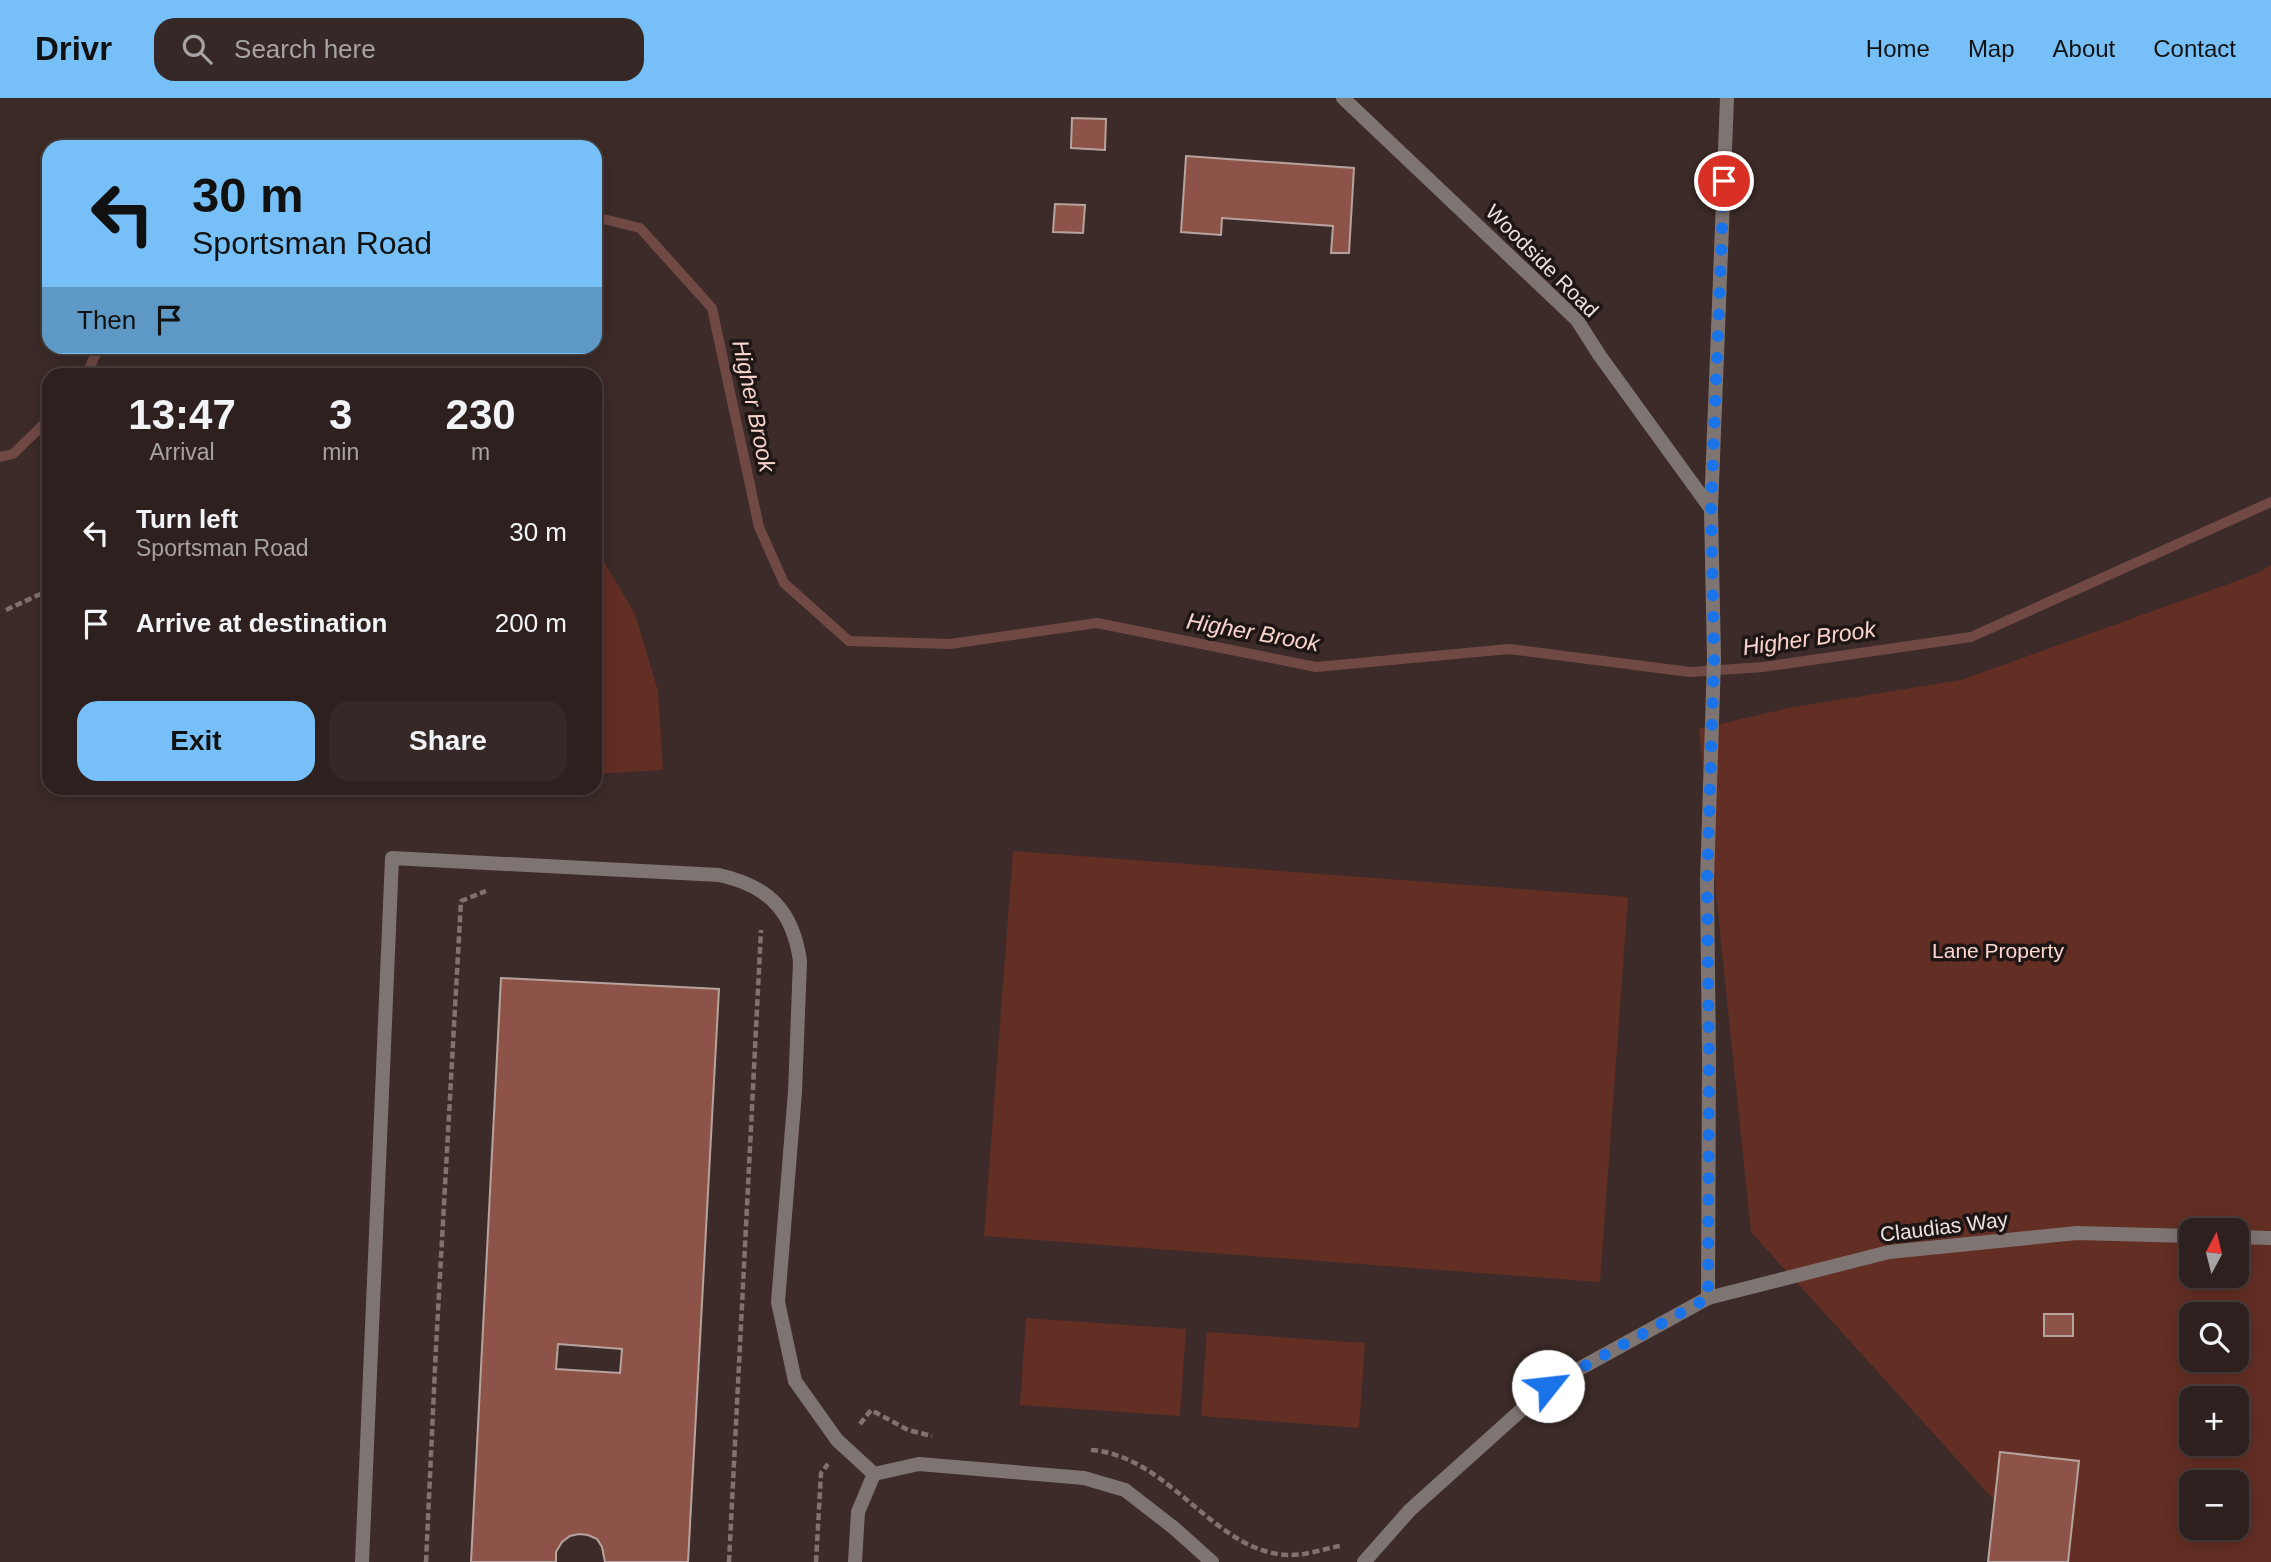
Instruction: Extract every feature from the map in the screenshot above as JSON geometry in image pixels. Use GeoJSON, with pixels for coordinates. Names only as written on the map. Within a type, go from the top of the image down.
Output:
{"type":"FeatureCollection","features":[{"type":"Feature","properties":{"kind":"street","name":"Woodside Road"},"geometry":{"type":"LineString","coordinates":[[1343,98],[1577,320],[1711,509]]}},
{"type":"Feature","properties":{"kind":"street"},"geometry":{"type":"LineString","coordinates":[[1708,1298],[1707,881],[1714,659],[1711,509],[1727,98]]}},
{"type":"Feature","properties":{"kind":"street"},"geometry":{"type":"LineString","coordinates":[[362,1562],[391,858],[719,875],[760,889],[776,903],[789,920],[797,940],[800,961],[795,1092],[778,1302],[795,1381],[843,1446],[874,1474]]}},
{"type":"Feature","properties":{"kind":"street","name":"Claudias Way"},"geometry":{"type":"LineString","coordinates":[[1364,1562],[1410,1510],[1548,1386],[1708,1298],[1889,1252],[2077,1233],[2179,1236]]}},
{"type":"Feature","properties":{"kind":"street"},"geometry":{"type":"LineString","coordinates":[[2249,1237],[2271,1238]]}},
{"type":"Feature","properties":{"kind":"street"},"geometry":{"type":"LineString","coordinates":[[874,1474],[919,1464],[1084,1478],[1125,1490],[1212,1562]]}},
{"type":"Feature","properties":{"kind":"street"},"geometry":{"type":"LineString","coordinates":[[855,1562],[858,1512],[874,1474]]}},
{"type":"Feature","properties":{"kind":"path"},"geometry":{"type":"LineString","coordinates":[[6,610],[42,593]]}},
{"type":"Feature","properties":{"kind":"path"},"geometry":{"type":"LineString","coordinates":[[426,1562],[461,901],[487,890]]}},
{"type":"Feature","properties":{"kind":"path"},"geometry":{"type":"LineString","coordinates":[[729,1562],[761,929],[755,921]]}},
{"type":"Feature","properties":{"kind":"path"},"geometry":{"type":"LineString","coordinates":[[816,1562],[821,1473],[871,1410]]}},
{"type":"Feature","properties":{"kind":"green space"},"geometry":{"type":"Polygon","coordinates":[[[602,559],[635,614],[658,691],[663,770],[602,774],[602,559]]]}},
{"type":"Feature","properties":{"kind":"green space","name":"Lane Property"},"geometry":{"type":"Polygon","coordinates":[[[2271,565],[2271,1562],[2050,1562],[1751,1232],[1699,729],[1788,708],[1961,680],[2256,574],[2271,565]]]}},
{"type":"Feature","properties":{"kind":"green space"},"geometry":{"type":"Polygon","coordinates":[[[1013,851],[1628,897],[1600,1282],[984,1236],[1013,851]]]}},
{"type":"Feature","properties":{"kind":"green space"},"geometry":{"type":"Polygon","coordinates":[[[1026,1318],[1186,1329],[1180,1416],[1020,1405],[1026,1318]]]}},
{"type":"Feature","properties":{"kind":"green space"},"geometry":{"type":"Polygon","coordinates":[[[1207,1332],[1365,1343],[1359,1428],[1201,1416],[1207,1332]]]}},
{"type":"Feature","properties":{"kind":"building"},"geometry":{"type":"Polygon","coordinates":[[[1072,118],[1106,119],[1105,150],[1071,148],[1072,118]]]}},
{"type":"Feature","properties":{"kind":"building"},"geometry":{"type":"Polygon","coordinates":[[[1186,156],[1354,168],[1349,253],[1331,253],[1333,226],[1222,218],[1221,235],[1181,232],[1186,156]]]}},
{"type":"Feature","properties":{"kind":"building"},"geometry":{"type":"Polygon","coordinates":[[[1055,204],[1085,205],[1083,233],[1053,232],[1055,204]]]}},
{"type":"Feature","properties":{"kind":"building"},"geometry":{"type":"Polygon","coordinates":[[[501,978],[719,989],[688,1562],[605,1562],[597,1539],[579,1534],[562,1542],[556,1552],[556,1562],[471,1562],[501,978]],[[558,1344],[556,1369],[620,1373],[622,1349],[558,1344]]]}},
{"type":"Feature","properties":{"kind":"building"},"geometry":{"type":"Polygon","coordinates":[[[2044,1314],[2073,1314],[2073,1336],[2044,1336],[2044,1314]]]}},
{"type":"Feature","properties":{"kind":"building"},"geometry":{"type":"Polygon","coordinates":[[[2000,1452],[2079,1461],[2068,1562],[1988,1562],[2000,1452]]]}},
{"type":"Feature","properties":{"kind":"waterway","name":"Higher Brook"},"geometry":{"type":"LineString","coordinates":[[602,219],[640,228],[712,308],[759,527],[784,583],[849,641],[950,644],[1097,623],[1316,667],[1509,649],[1690,672],[1763,667],[1971,637],[2271,502]]}},
{"type":"Feature","properties":{"kind":"waterway","name":"Higher Brook"},"geometry":{"type":"LineString","coordinates":[[90,368],[96,354]]}},
{"type":"Feature","properties":{"kind":"waterway","name":"Higher Brook"},"geometry":{"type":"LineString","coordinates":[[0,457],[13,454],[42,426]]}},
{"type":"Feature","properties":{"kind":"route"},"geometry":{"type":"LineString","coordinates":[[1548,1386],[1708,1298],[1707,881],[1714,659],[1711,509],[1724,181]]}}]}
